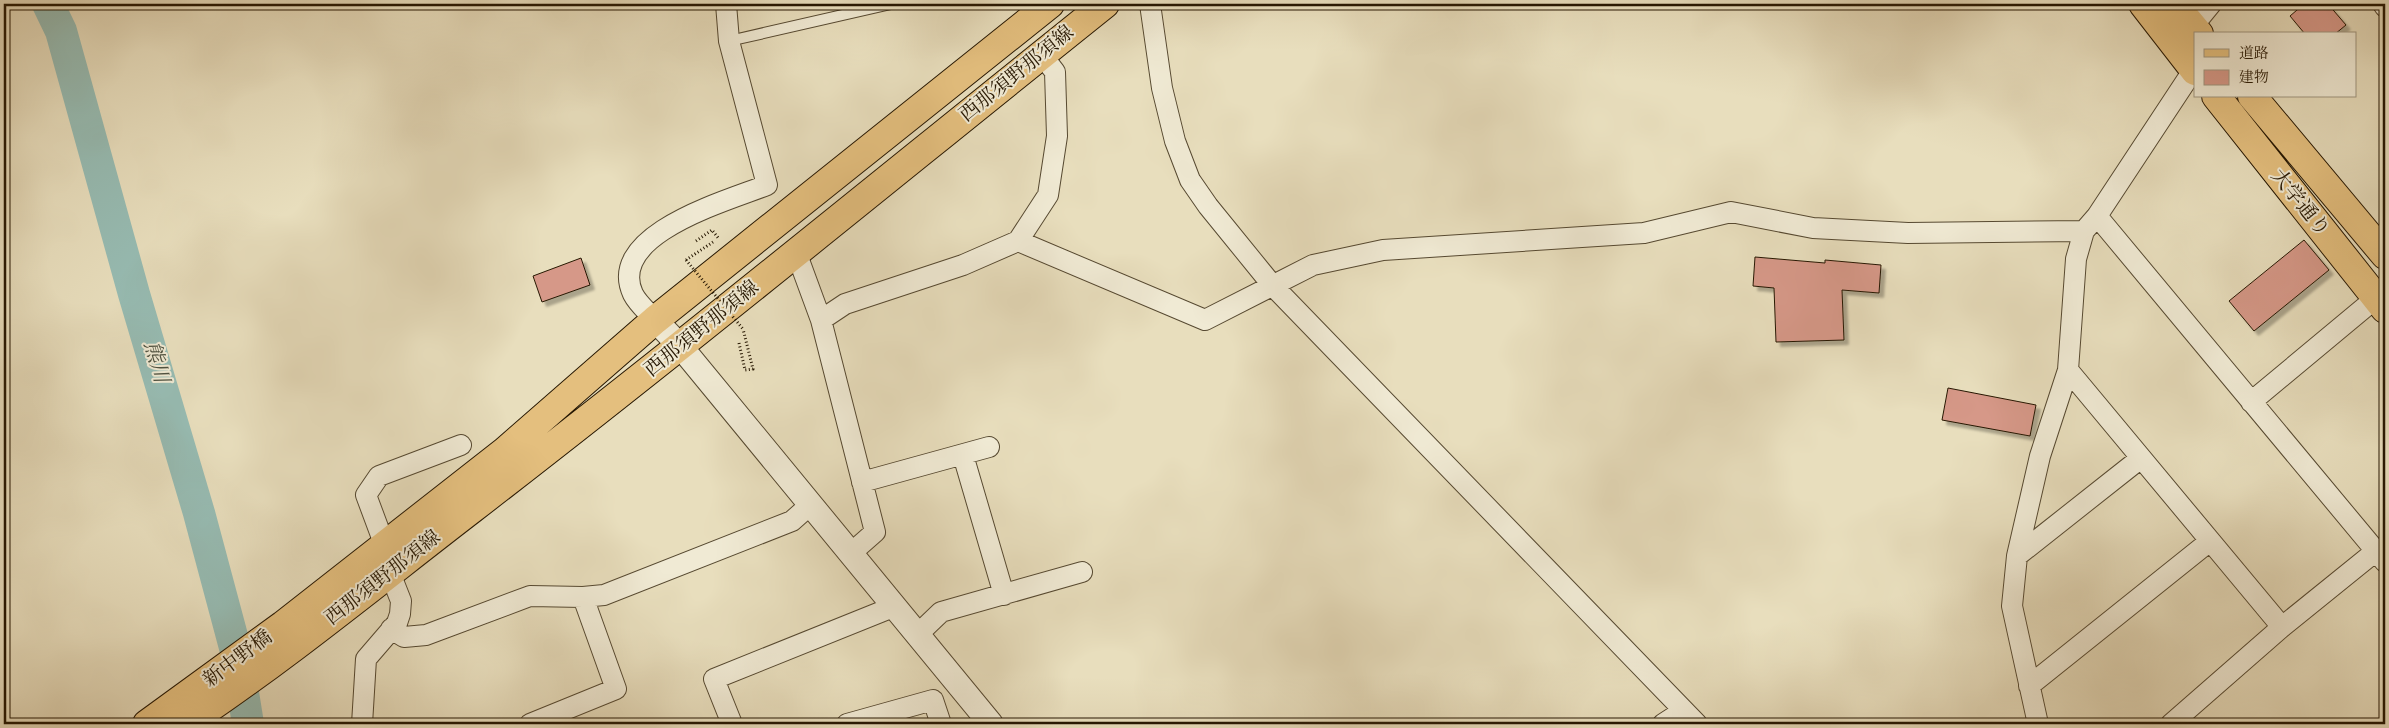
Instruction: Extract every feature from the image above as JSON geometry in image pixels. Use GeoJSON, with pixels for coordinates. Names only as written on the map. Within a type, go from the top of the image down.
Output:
{"type":"FeatureCollection","features":[{"type":"Feature","properties":{"kind":"main road","name":"西那須野那須線"},"geometry":{"type":"LineString","coordinates":[[289,637],[390,573],[681,347],[796,252],[1105,4]]}},
{"type":"Feature","properties":{"kind":"main road"},"geometry":{"type":"LineString","coordinates":[[2143,4],[2194,69]]}},
{"type":"Feature","properties":{"kind":"main road"},"geometry":{"type":"LineString","coordinates":[[2174,4],[2196,30]]}},
{"type":"Feature","properties":{"kind":"main road","name":"西那須野那須線"},"geometry":{"type":"LineString","coordinates":[[289,637],[384,546],[505,450],[655,320],[1044,6]]}},
{"type":"Feature","properties":{"kind":"main road","name":"大学通り"},"geometry":{"type":"LineString","coordinates":[[2218,98],[2381,303]]}},
{"type":"Feature","properties":{"kind":"main road","name":"大学通り"},"geometry":{"type":"LineString","coordinates":[[2254,98],[2385,255]]}},
{"type":"Feature","properties":{"kind":"main road","name":"新中野橋"},"geometry":{"type":"LineString","coordinates":[[190,712],[289,637]]}},
{"type":"Feature","properties":{"kind":"main road"},"geometry":{"type":"LineString","coordinates":[[147,724],[190,712]]}},
{"type":"Feature","properties":{"kind":"street"},"geometry":{"type":"LineString","coordinates":[[726,4],[729,41],[767,185],[670,224],[644,244],[636,254],[631,267],[630,283],[636,300],[681,347],[991,724]]}},
{"type":"Feature","properties":{"kind":"street"},"geometry":{"type":"LineString","coordinates":[[1150,4],[1162,88],[1175,141],[1190,180],[1208,206],[1273,286],[1690,718]]}},
{"type":"Feature","properties":{"kind":"street"},"geometry":{"type":"LineString","coordinates":[[2196,30],[2211,4]]}},
{"type":"Feature","properties":{"kind":"street"},"geometry":{"type":"LineString","coordinates":[[821,320],[845,304],[963,265],[1018,240],[1048,195],[1058,136],[1054,72],[1042,55]]}},
{"type":"Feature","properties":{"kind":"street"},"geometry":{"type":"LineString","coordinates":[[2038,724],[2012,606],[2016,556],[2040,456],[2068,370],[2076,258],[2090,224],[2194,71]]}},
{"type":"Feature","properties":{"kind":"street"},"geometry":{"type":"LineString","coordinates":[[1018,240],[1205,320],[1313,266],[1383,250],[1644,233],[1731,212],[1813,228],[1908,233],[2090,224]]}},
{"type":"Feature","properties":{"kind":"street"},"geometry":{"type":"LineString","coordinates":[[2090,224],[2251,402],[2380,556],[2282,627],[2171,724]]}},
{"type":"Feature","properties":{"kind":"street"},"geometry":{"type":"LineString","coordinates":[[796,252],[821,320],[876,532],[850,554]]}},
{"type":"Feature","properties":{"kind":"street"},"geometry":{"type":"LineString","coordinates":[[2251,402],[2381,303]]}},
{"type":"Feature","properties":{"kind":"street"},"geometry":{"type":"LineString","coordinates":[[2068,370],[2282,627]]}},
{"type":"Feature","properties":{"kind":"street"},"geometry":{"type":"LineString","coordinates":[[362,724],[366,659],[391,629],[400,614],[401,601],[390,573],[384,546],[366,495],[379,476],[460,445]]}},
{"type":"Feature","properties":{"kind":"street"},"geometry":{"type":"LineString","coordinates":[[862,482],[989,447]]}},
{"type":"Feature","properties":{"kind":"street"},"geometry":{"type":"LineString","coordinates":[[963,455],[1004,595]]}},
{"type":"Feature","properties":{"kind":"street"},"geometry":{"type":"LineString","coordinates":[[2016,556],[2141,458]]}},
{"type":"Feature","properties":{"kind":"street"},"geometry":{"type":"LineString","coordinates":[[391,629],[404,636],[426,635],[530,596],[583,597],[604,595],[792,521],[810,505]]}},
{"type":"Feature","properties":{"kind":"street"},"geometry":{"type":"LineString","coordinates":[[2029,686],[2210,541]]}},
{"type":"Feature","properties":{"kind":"street"},"geometry":{"type":"LineString","coordinates":[[917,635],[942,612],[1082,572]]}},
{"type":"Feature","properties":{"kind":"street"},"geometry":{"type":"LineString","coordinates":[[530,724],[616,689],[583,597]]}},
{"type":"Feature","properties":{"kind":"street"},"geometry":{"type":"LineString","coordinates":[[732,724],[714,679],[893,607]]}},
{"type":"Feature","properties":{"kind":"street"},"geometry":{"type":"LineString","coordinates":[[847,724],[933,700],[941,724]]}},
{"type":"Feature","properties":{"kind":"street"},"geometry":{"type":"LineString","coordinates":[[1663,724],[1690,718]]}},
{"type":"Feature","properties":{"kind":"lane"},"geometry":{"type":"LineString","coordinates":[[729,41],[891,4]]}},
{"type":"Feature","properties":{"kind":"path"},"geometry":{"type":"LineString","coordinates":[[696,241],[712,230],[719,239]]}},
{"type":"Feature","properties":{"kind":"path"},"geometry":{"type":"LineString","coordinates":[[686,260],[743,329],[753,369],[745,370],[739,343]]}},
{"type":"Feature","properties":{"kind":"building"},"geometry":{"type":"Polygon","coordinates":[[[2304,4],[2328,4],[2346,25],[2337,32],[2303,32],[2290,16],[2304,4]]]}},
{"type":"Feature","properties":{"kind":"building"},"geometry":{"type":"Polygon","coordinates":[[[2304,240],[2329,270],[2254,331],[2229,301],[2304,240]]]}},
{"type":"Feature","properties":{"kind":"building"},"geometry":{"type":"Polygon","coordinates":[[[1755,257],[1825,263],[1825,260],[1881,265],[1879,293],[1842,290],[1844,340],[1776,342],[1774,288],[1753,286],[1755,257]]]}},
{"type":"Feature","properties":{"kind":"building"},"geometry":{"type":"Polygon","coordinates":[[[581,258],[590,285],[542,302],[533,276],[581,258]]]}},
{"type":"Feature","properties":{"kind":"building"},"geometry":{"type":"Polygon","coordinates":[[[1948,388],[2036,405],[2030,436],[1942,420],[1948,388]]]}},
{"type":"Feature","properties":{"kind":"waterway","name":"熊川"},"geometry":{"type":"LineString","coordinates":[[48,4],[61,31],[134,294],[199,513],[237,655],[248,724]]}}]}
